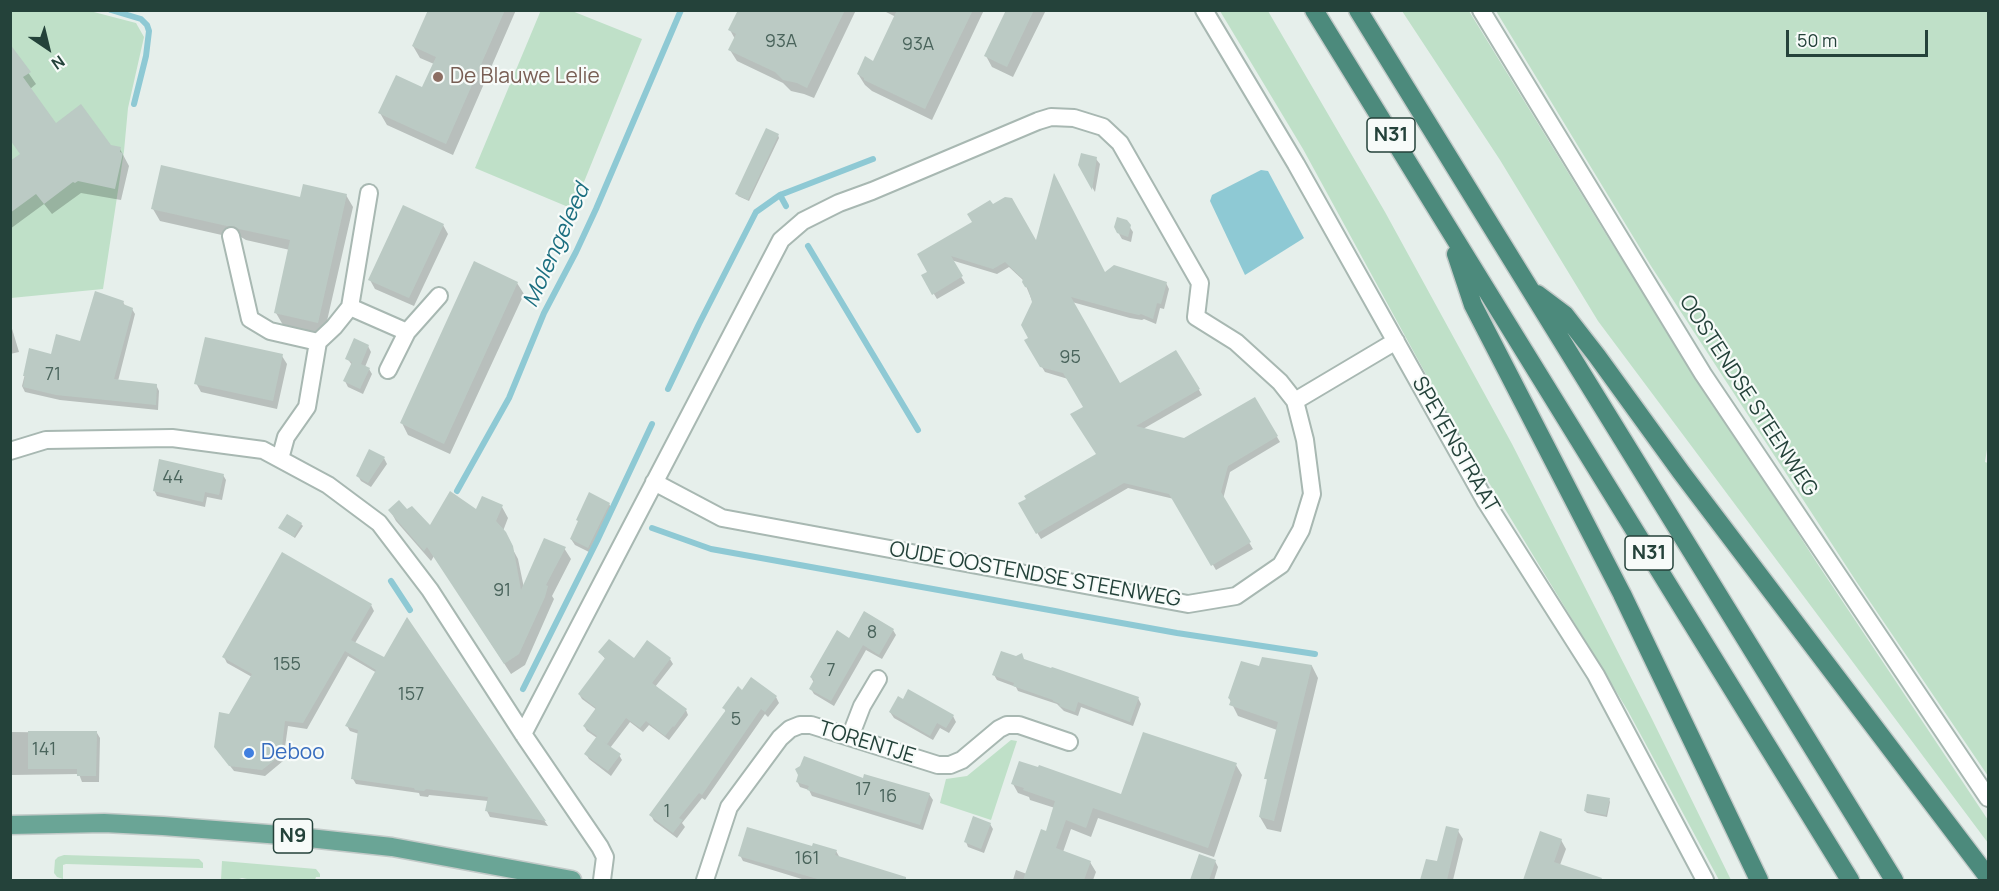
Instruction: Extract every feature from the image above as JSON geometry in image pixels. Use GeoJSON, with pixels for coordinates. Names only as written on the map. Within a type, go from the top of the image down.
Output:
{"type":"FeatureCollection","features":[{"type":"Feature","properties":{"kind":"highway","name":"N31"},"geometry":{"type":"LineString","coordinates":[[1314,10],[1850,880]]}},
{"type":"Feature","properties":{"kind":"highway","name":"N31"},"geometry":{"type":"LineString","coordinates":[[1358,10],[1894,880]]}},
{"type":"Feature","properties":{"kind":"highway"},"geometry":{"type":"LineString","coordinates":[[1447,226],[1473,305],[1622,594],[1759,880]]}},
{"type":"Feature","properties":{"kind":"highway"},"geometry":{"type":"LineString","coordinates":[[1529,287],[1565,315],[1597,356],[1681,472],[1989,877]]}},
{"type":"Feature","properties":{"kind":"main road","name":"N9"},"geometry":{"type":"LineString","coordinates":[[10,825],[104,823],[163,825],[280,835],[392,848],[572,880]]}},
{"type":"Feature","properties":{"kind":"street","name":"SPEYENSTRAAT"},"geometry":{"type":"LineString","coordinates":[[1204,10],[1296,164],[1486,502],[1596,675],[1705,880]]}},
{"type":"Feature","properties":{"kind":"street","name":"OOSTENDSE STEENWEG"},"geometry":{"type":"LineString","coordinates":[[1481,10],[1703,374],[1989,798]]}},
{"type":"Feature","properties":{"kind":"street","name":"OUDE OOSTENDSE STEENWEG"},"geometry":{"type":"LineString","coordinates":[[524,734],[654,482],[780,240],[803,221],[839,204],[1038,121],[1052,117],[1090,121],[1103,127],[1116,138],[1200,283],[1196,316],[1236,342],[1280,382],[1295,401],[1305,440],[1312,494],[1301,530],[1281,565],[1236,596],[1188,604],[723,518],[654,482]]}},
{"type":"Feature","properties":{"kind":"street"},"geometry":{"type":"LineString","coordinates":[[280,459],[286,437],[307,407],[318,342],[350,308],[369,194]]}},
{"type":"Feature","properties":{"kind":"street"},"geometry":{"type":"LineString","coordinates":[[231,236],[250,318],[270,331],[318,342]]}},
{"type":"Feature","properties":{"kind":"street"},"geometry":{"type":"LineString","coordinates":[[388,370],[407,332],[439,296]]}},
{"type":"Feature","properties":{"kind":"street"},"geometry":{"type":"LineString","coordinates":[[350,308],[407,332]]}},
{"type":"Feature","properties":{"kind":"street"},"geometry":{"type":"LineString","coordinates":[[1295,401],[1396,342]]}},
{"type":"Feature","properties":{"kind":"street"},"geometry":{"type":"LineString","coordinates":[[10,451],[46,440],[172,438],[263,450],[328,485],[379,523],[430,590],[600,847],[605,857],[602,880]]}},
{"type":"Feature","properties":{"kind":"street"},"geometry":{"type":"LineString","coordinates":[[850,736],[862,706],[878,679]]}},
{"type":"Feature","properties":{"kind":"street","name":"TORENTJE"},"geometry":{"type":"LineString","coordinates":[[705,880],[729,807],[780,738],[790,729],[800,725],[811,725],[850,736],[938,765],[950,765],[962,759],[1007,725],[1022,726],[1069,742]]}},
{"type":"Feature","properties":{"kind":"green space"},"geometry":{"type":"Polygon","coordinates":[[[541,10],[572,11],[642,39],[573,209],[475,168],[541,10]]]}},
{"type":"Feature","properties":{"kind":"green space"},"geometry":{"type":"Polygon","coordinates":[[[11,11],[90,11],[136,23],[144,37],[128,108],[124,151],[103,289],[11,298],[11,11]]]}},
{"type":"Feature","properties":{"kind":"green space"},"geometry":{"type":"Polygon","coordinates":[[[1220,11],[1268,11],[1385,212],[1512,444],[1731,880],[1719,880],[1628,711],[1452,422],[1303,149],[1220,11]]]}},
{"type":"Feature","properties":{"kind":"green space"},"geometry":{"type":"Polygon","coordinates":[[[1402,11],[1469,11],[1612,244],[1817,563],[1988,820],[1988,843],[1598,321],[1500,160],[1402,11]]]}},
{"type":"Feature","properties":{"kind":"green space"},"geometry":{"type":"Polygon","coordinates":[[[1496,11],[1988,11],[1988,443],[1985,462],[1988,463],[1988,776],[1856,581],[1651,266],[1496,11]]]}},
{"type":"Feature","properties":{"kind":"green space"},"geometry":{"type":"Polygon","coordinates":[[[1011,740],[1017,741],[991,820],[940,803],[946,779],[967,776],[1011,740]]]}},
{"type":"Feature","properties":{"kind":"green space"},"geometry":{"type":"Polygon","coordinates":[[[64,855],[199,859],[203,863],[203,868],[66,864],[63,865],[63,879],[54,873],[55,860],[64,855]]]}},
{"type":"Feature","properties":{"kind":"green space"},"geometry":{"type":"Polygon","coordinates":[[[222,861],[316,869],[320,877],[316,877],[315,880],[242,878],[221,880],[222,861]]]}},
{"type":"Feature","properties":{"kind":"water"},"geometry":{"type":"Polygon","coordinates":[[[1261,170],[1268,171],[1304,238],[1245,275],[1210,201],[1212,195],[1261,170]]]}},
{"type":"Feature","properties":{"kind":"building","name":"De Blauwe Lelie"},"geometry":{"type":"Polygon","coordinates":[[[428,10],[505,10],[446,144],[378,113],[396,75],[422,87],[436,57],[412,46],[428,10]]]}},
{"type":"Feature","properties":{"kind":"building"},"geometry":{"type":"Polygon","coordinates":[[[738,10],[845,10],[807,88],[783,80],[775,72],[728,50],[736,34],[728,30],[738,10]]]}},
{"type":"Feature","properties":{"kind":"building"},"geometry":{"type":"Polygon","coordinates":[[[897,10],[973,10],[925,109],[864,80],[857,74],[865,56],[873,61],[897,10]]]}},
{"type":"Feature","properties":{"kind":"building"},"geometry":{"type":"Polygon","coordinates":[[[1006,10],[1034,10],[1007,67],[984,56],[1006,10]]]}},
{"type":"Feature","properties":{"kind":"building"},"geometry":{"type":"Polygon","coordinates":[[[10,44],[31,72],[23,77],[56,123],[81,104],[111,145],[121,147],[120,152],[123,153],[115,189],[78,181],[73,182],[44,204],[36,194],[10,213],[10,161],[20,154],[10,140],[10,44]]]}},
{"type":"Feature","properties":{"kind":"building"},"geometry":{"type":"Polygon","coordinates":[[[766,128],[779,134],[748,200],[735,194],[766,128]]]}},
{"type":"Feature","properties":{"kind":"building"},"geometry":{"type":"Polygon","coordinates":[[[1081,153],[1097,157],[1092,190],[1078,165],[1081,153]]]}},
{"type":"Feature","properties":{"kind":"building"},"geometry":{"type":"Polygon","coordinates":[[[161,165],[300,197],[303,184],[347,194],[318,323],[274,313],[290,240],[151,209],[161,165]]]}},
{"type":"Feature","properties":{"kind":"building"},"geometry":{"type":"Polygon","coordinates":[[[1054,173],[1105,272],[1114,265],[1167,282],[1161,304],[1157,303],[1153,319],[1071,297],[1120,383],[1176,350],[1200,389],[1136,426],[1184,438],[1255,397],[1278,436],[1228,466],[1221,492],[1251,542],[1211,566],[1169,494],[1124,483],[1036,534],[1018,503],[1026,499],[1024,496],[1096,454],[1070,414],[1083,407],[1063,373],[1040,367],[1024,340],[1028,338],[1021,325],[1032,302],[1028,288],[1022,282],[1023,279],[1005,262],[993,269],[951,256],[963,276],[932,295],[921,275],[927,272],[917,254],[972,222],[967,214],[990,200],[993,204],[1005,197],[1012,198],[1036,240],[1054,173]]]}},
{"type":"Feature","properties":{"kind":"building"},"geometry":{"type":"Polygon","coordinates":[[[403,205],[444,224],[409,298],[368,280],[403,205]]]}},
{"type":"Feature","properties":{"kind":"building"},"geometry":{"type":"Polygon","coordinates":[[[1117,217],[1127,220],[1131,225],[1128,237],[1117,233],[1114,227],[1117,217]]]}},
{"type":"Feature","properties":{"kind":"building"},"geometry":{"type":"Polygon","coordinates":[[[474,261],[518,282],[444,444],[400,423],[474,261]]]}},
{"type":"Feature","properties":{"kind":"building"},"geometry":{"type":"Polygon","coordinates":[[[95,291],[124,301],[123,304],[133,308],[114,379],[157,384],[156,405],[56,395],[23,387],[29,348],[51,354],[56,334],[80,341],[95,291]]]}},
{"type":"Feature","properties":{"kind":"building"},"geometry":{"type":"Polygon","coordinates":[[[205,337],[283,354],[273,401],[194,384],[205,337]]]}},
{"type":"Feature","properties":{"kind":"building"},"geometry":{"type":"Polygon","coordinates":[[[354,338],[369,345],[361,364],[370,368],[360,389],[343,381],[352,362],[345,359],[354,338]]]}},
{"type":"Feature","properties":{"kind":"building"},"geometry":{"type":"Polygon","coordinates":[[[369,449],[385,457],[368,483],[356,476],[369,449]]]}},
{"type":"Feature","properties":{"kind":"building"},"geometry":{"type":"Polygon","coordinates":[[[159,459],[224,474],[219,495],[205,492],[203,502],[153,491],[159,459]]]}},
{"type":"Feature","properties":{"kind":"building"},"geometry":{"type":"Polygon","coordinates":[[[450,491],[476,509],[482,496],[503,505],[496,521],[506,532],[513,546],[521,590],[544,538],[566,547],[546,585],[548,586],[545,597],[519,654],[504,664],[427,547],[424,551],[388,510],[399,500],[407,509],[412,506],[430,525],[450,491]]]}},
{"type":"Feature","properties":{"kind":"building"},"geometry":{"type":"Polygon","coordinates":[[[589,492],[610,503],[588,548],[570,539],[589,492]]]}},
{"type":"Feature","properties":{"kind":"building"},"geometry":{"type":"Polygon","coordinates":[[[287,514],[302,523],[294,537],[278,528],[287,514]]]}},
{"type":"Feature","properties":{"kind":"building"},"geometry":{"type":"Polygon","coordinates":[[[282,552],[372,604],[351,640],[384,657],[407,617],[546,821],[485,811],[488,797],[426,789],[424,791],[415,790],[414,788],[351,779],[358,730],[345,726],[376,670],[345,651],[303,723],[285,721],[281,755],[262,770],[229,766],[214,747],[219,712],[229,714],[252,674],[222,657],[282,552]]]}},
{"type":"Feature","properties":{"kind":"building"},"geometry":{"type":"Polygon","coordinates":[[[864,611],[894,629],[879,655],[863,645],[831,701],[809,689],[814,680],[810,677],[837,630],[849,638],[864,611]]]}},
{"type":"Feature","properties":{"kind":"building"},"geometry":{"type":"Polygon","coordinates":[[[609,639],[634,658],[647,640],[671,658],[652,683],[687,709],[665,736],[646,721],[640,728],[626,718],[607,744],[601,740],[621,754],[608,771],[584,754],[597,736],[583,726],[596,708],[578,694],[605,658],[598,652],[609,639]]]}},
{"type":"Feature","properties":{"kind":"building"},"geometry":{"type":"Polygon","coordinates":[[[1001,651],[1016,656],[1022,653],[1024,659],[1139,697],[1130,722],[1078,702],[1075,712],[1059,706],[1060,704],[1053,700],[1013,686],[1014,683],[992,675],[1001,651]]]}},
{"type":"Feature","properties":{"kind":"building"},"geometry":{"type":"Polygon","coordinates":[[[1262,657],[1312,665],[1274,821],[1259,817],[1267,779],[1264,779],[1278,722],[1229,705],[1231,700],[1228,698],[1241,661],[1259,666],[1262,657]]]}},
{"type":"Feature","properties":{"kind":"building"},"geometry":{"type":"Polygon","coordinates":[[[751,677],[777,696],[765,712],[761,709],[702,795],[699,793],[679,818],[683,820],[673,833],[649,815],[726,710],[722,708],[738,686],[742,690],[751,677]]]}},
{"type":"Feature","properties":{"kind":"building"},"geometry":{"type":"Polygon","coordinates":[[[908,689],[954,715],[946,728],[937,723],[930,736],[889,712],[898,696],[903,699],[908,689]]]}},
{"type":"Feature","properties":{"kind":"building"},"geometry":{"type":"Polygon","coordinates":[[[28,731],[97,731],[96,776],[77,776],[77,769],[28,769],[28,731]]]}},
{"type":"Feature","properties":{"kind":"building"},"geometry":{"type":"Polygon","coordinates":[[[1143,732],[1237,763],[1208,848],[1093,808],[1086,828],[1066,820],[1056,848],[1091,861],[1084,880],[1023,880],[1041,829],[1046,831],[1055,801],[1011,784],[1019,761],[1038,767],[1039,765],[1121,794],[1143,732]]]}},
{"type":"Feature","properties":{"kind":"building"},"geometry":{"type":"Polygon","coordinates":[[[804,756],[863,778],[864,774],[930,793],[920,825],[807,790],[809,786],[796,782],[798,775],[795,769],[800,766],[804,756]]]}},
{"type":"Feature","properties":{"kind":"building"},"geometry":{"type":"Polygon","coordinates":[[[1587,794],[1610,798],[1606,815],[1584,811],[1587,794]]]}},
{"type":"Feature","properties":{"kind":"building"},"geometry":{"type":"Polygon","coordinates":[[[973,816],[991,823],[981,849],[964,842],[973,816]]]}},
{"type":"Feature","properties":{"kind":"building"},"geometry":{"type":"Polygon","coordinates":[[[1446,826],[1459,829],[1447,880],[1420,880],[1426,859],[1437,861],[1446,826]]]}},
{"type":"Feature","properties":{"kind":"building"},"geometry":{"type":"Polygon","coordinates":[[[747,827],[812,846],[813,843],[837,850],[835,855],[906,877],[906,880],[821,880],[738,856],[747,827]]]}},
{"type":"Feature","properties":{"kind":"building"},"geometry":{"type":"Polygon","coordinates":[[[1540,831],[1562,839],[1554,862],[1602,878],[1601,880],[1523,880],[1540,831]]]}},
{"type":"Feature","properties":{"kind":"building"},"geometry":{"type":"Polygon","coordinates":[[[1199,854],[1216,860],[1209,880],[1190,880],[1199,854]]]}},
{"type":"Feature","properties":{"kind":"waterway"},"geometry":{"type":"LineString","coordinates":[[111,10],[141,19],[149,31],[146,56],[134,104]]}},
{"type":"Feature","properties":{"kind":"waterway","name":"Molengeleed"},"geometry":{"type":"LineString","coordinates":[[457,491],[509,398],[544,313],[596,209],[681,10]]}},
{"type":"Feature","properties":{"kind":"waterway"},"geometry":{"type":"LineString","coordinates":[[786,206],[780,195],[873,159]]}},
{"type":"Feature","properties":{"kind":"waterway"},"geometry":{"type":"LineString","coordinates":[[668,389],[756,212],[780,195]]}},
{"type":"Feature","properties":{"kind":"waterway"},"geometry":{"type":"LineString","coordinates":[[808,246],[918,430]]}},
{"type":"Feature","properties":{"kind":"waterway"},"geometry":{"type":"LineString","coordinates":[[523,689],[652,424]]}},
{"type":"Feature","properties":{"kind":"waterway"},"geometry":{"type":"LineString","coordinates":[[652,528],[711,549],[1177,633],[1315,654]]}},
{"type":"Feature","properties":{"kind":"waterway","name":"Molengeleed"},"geometry":{"type":"LineString","coordinates":[[391,581],[410,610]]}},
{"type":"Feature","properties":{"kind":"place","name":"De Blauwe Lelie"},"geometry":{"type":"Point","coordinates":[438,77]}},
{"type":"Feature","properties":{"kind":"place","name":"Deboo"},"geometry":{"type":"Point","coordinates":[249,753]}}]}
